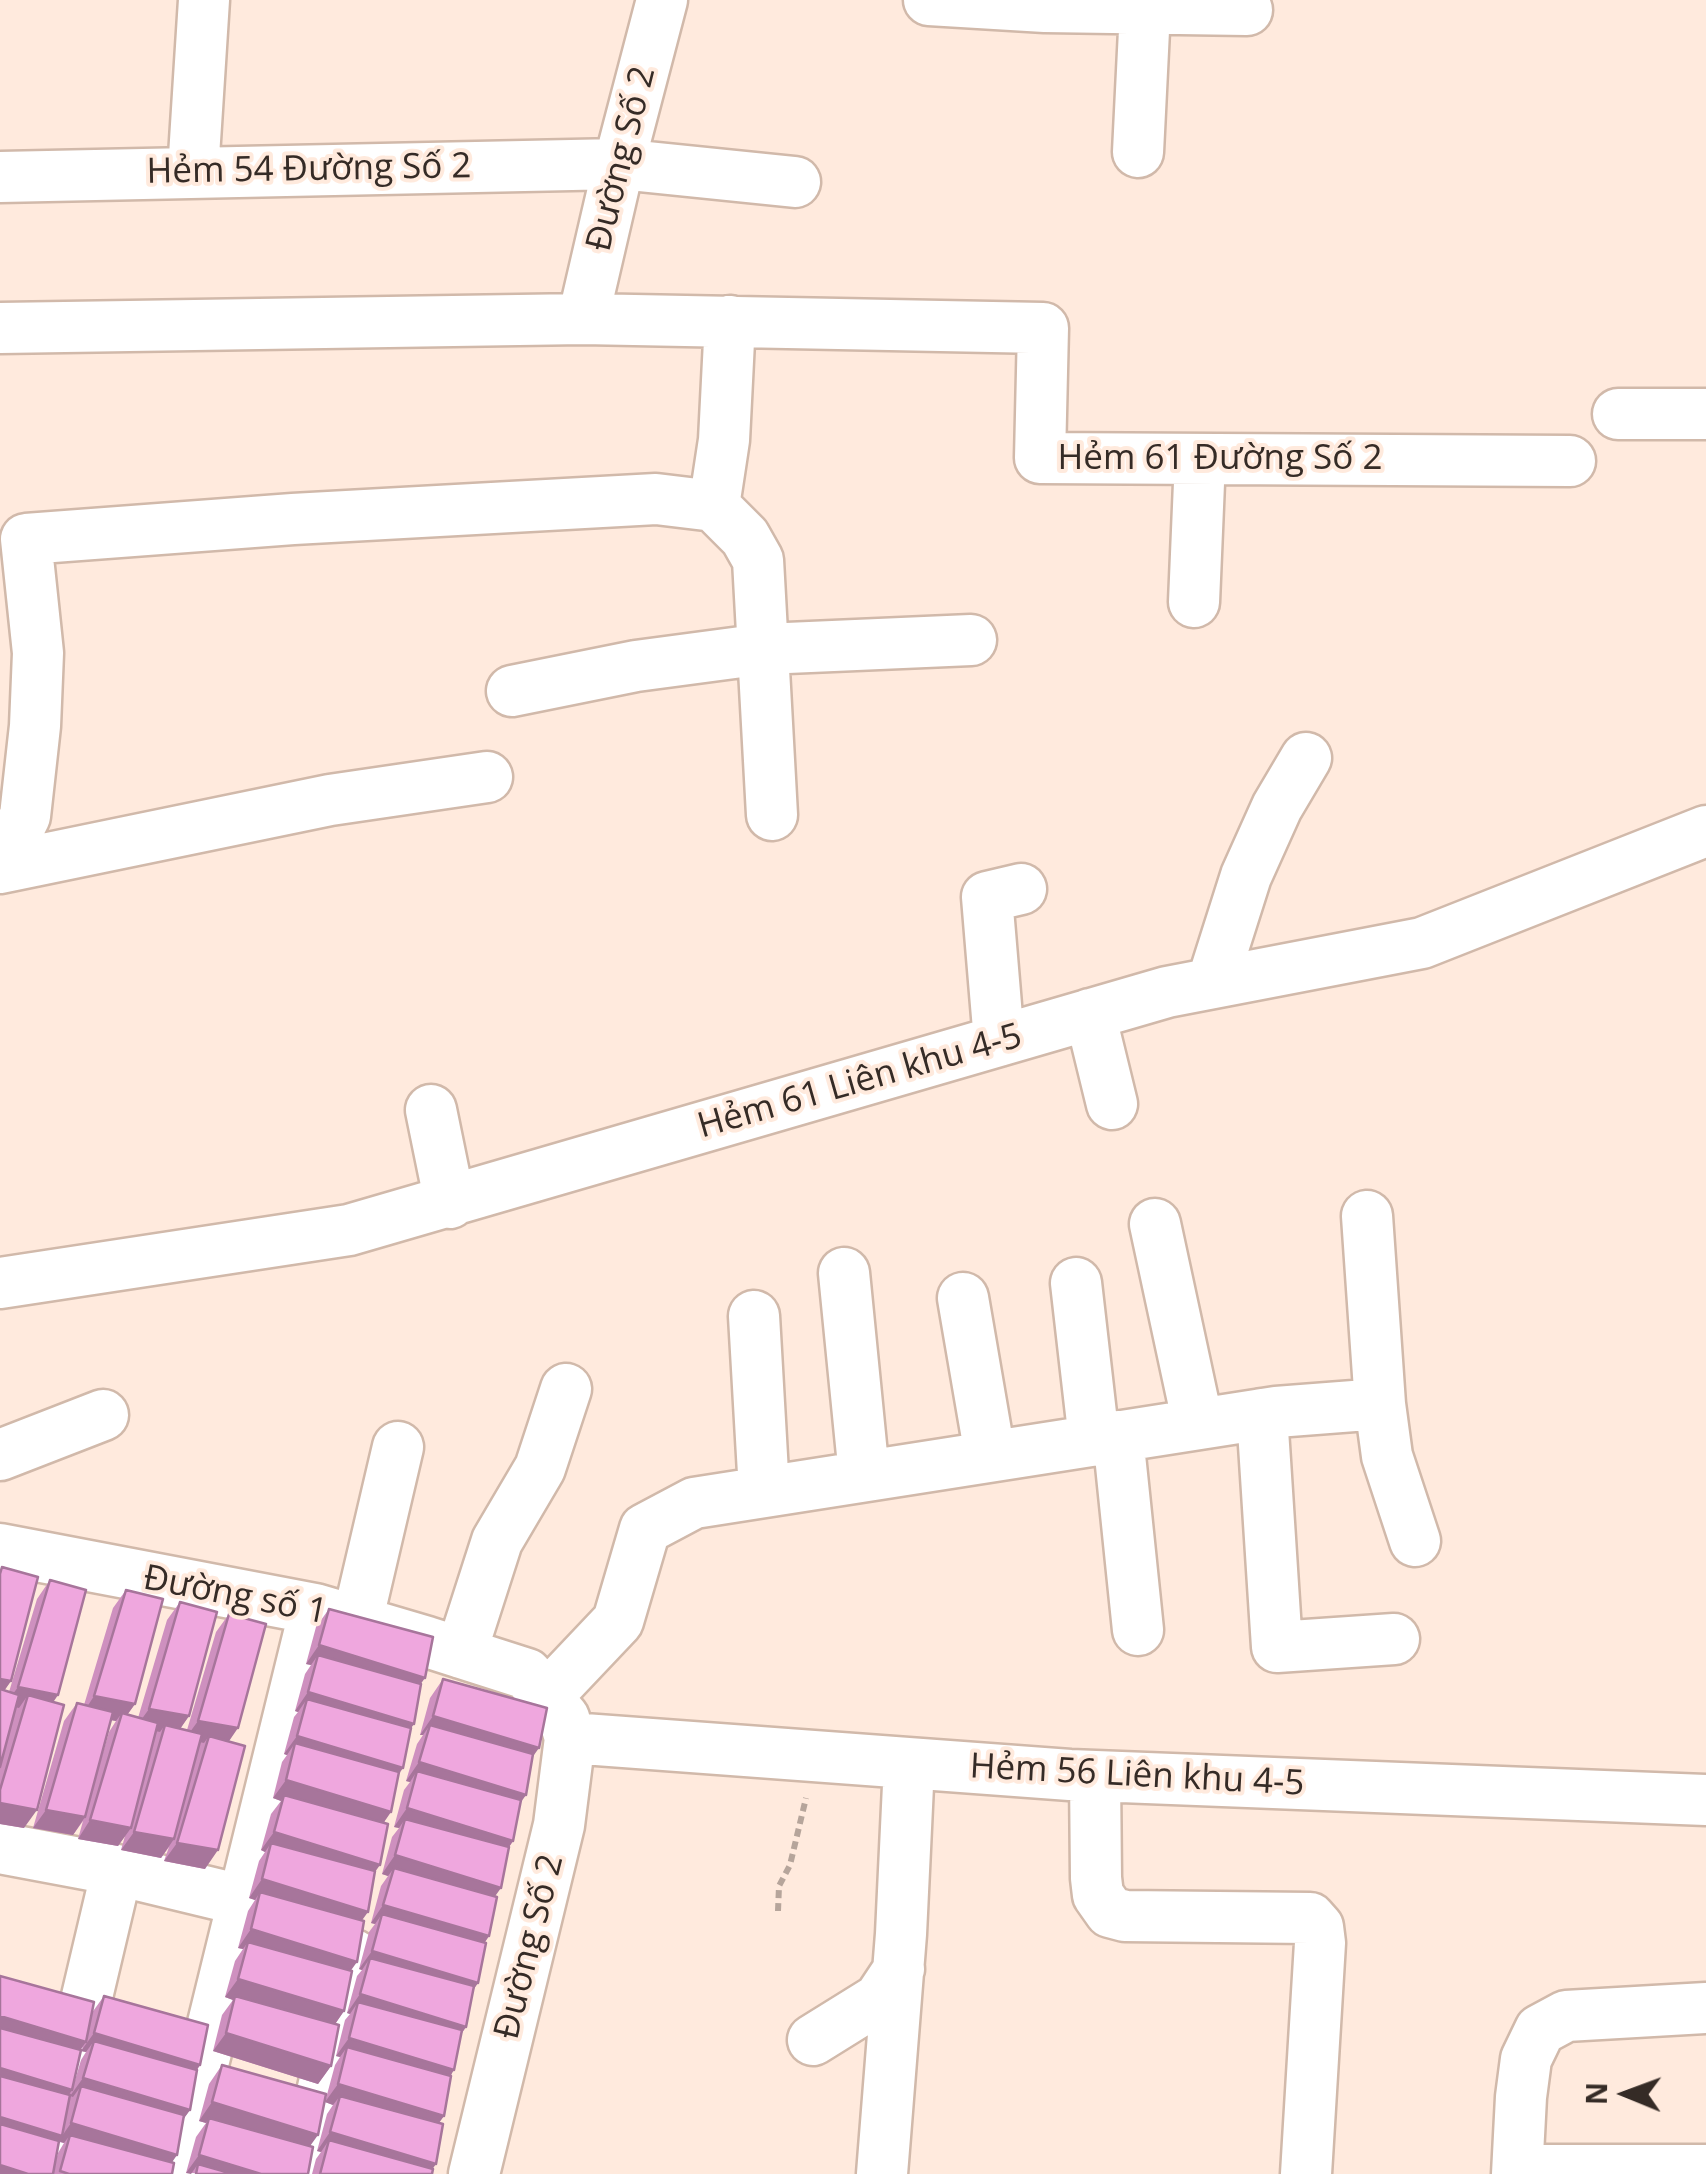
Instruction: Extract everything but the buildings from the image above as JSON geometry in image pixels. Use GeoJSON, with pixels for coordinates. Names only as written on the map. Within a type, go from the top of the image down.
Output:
{"type":"FeatureCollection","features":[{"type":"Feature","properties":{"kind":"street"},"geometry":{"type":"LineString","coordinates":[[193,172],[204,0]]}},
{"type":"Feature","properties":{"kind":"street","name":"Đường Số 2"},"geometry":{"type":"LineString","coordinates":[[583,318],[618,164],[662,0]]}},
{"type":"Feature","properties":{"kind":"street"},"geometry":{"type":"LineString","coordinates":[[929,0],[1145,10],[1247,10]]}},
{"type":"Feature","properties":{"kind":"street"},"geometry":{"type":"LineString","coordinates":[[1138,152],[1145,10]]}},
{"type":"Feature","properties":{"kind":"street","name":"Hẻm 54 Đường Số 2"},"geometry":{"type":"LineString","coordinates":[[0,177],[618,164],[795,182]]}},
{"type":"Feature","properties":{"kind":"street","name":"Hẻm 61 Đường Số 2"},"geometry":{"type":"LineString","coordinates":[[0,328],[583,318],[1043,328],[1040,458],[1570,461]]}},
{"type":"Feature","properties":{"kind":"street"},"geometry":{"type":"LineString","coordinates":[[714,506],[724,440],[730,321]]}},
{"type":"Feature","properties":{"kind":"street"},"geometry":{"type":"LineString","coordinates":[[1618,414],[1706,414]]}},
{"type":"Feature","properties":{"kind":"street"},"geometry":{"type":"LineString","coordinates":[[1194,602],[1200,459]]}},
{"type":"Feature","properties":{"kind":"street"},"geometry":{"type":"LineString","coordinates":[[0,867],[24,816],[35,726],[19,655],[15,575],[26,540],[293,519],[656,498],[714,506],[746,537],[758,560],[772,816]]}},
{"type":"Feature","properties":{"kind":"street"},"geometry":{"type":"LineString","coordinates":[[512,691],[636,666],[764,649],[971,640]]}},
{"type":"Feature","properties":{"kind":"street"},"geometry":{"type":"LineString","coordinates":[[1212,983],[1246,876],[1277,808],[1306,758]]}},
{"type":"Feature","properties":{"kind":"street"},"geometry":{"type":"LineString","coordinates":[[0,867],[330,800],[487,777]]}},
{"type":"Feature","properties":{"kind":"street","name":"Hẻm 61 Liên khu 4-5"},"geometry":{"type":"LineString","coordinates":[[0,1283],[349,1230],[1167,992],[1422,943],[1706,831]]}},
{"type":"Feature","properties":{"kind":"street"},"geometry":{"type":"LineString","coordinates":[[999,1041],[988,897],[1021,889]]}},
{"type":"Feature","properties":{"kind":"street"},"geometry":{"type":"LineString","coordinates":[[1090,1014],[1112,1104]]}},
{"type":"Feature","properties":{"kind":"street"},"geometry":{"type":"LineString","coordinates":[[432,1110],[450,1203]]}},
{"type":"Feature","properties":{"kind":"street"},"geometry":{"type":"LineString","coordinates":[[1367,1216],[1387,1456],[1416,1541]]}},
{"type":"Feature","properties":{"kind":"street"},"geometry":{"type":"LineString","coordinates":[[1155,1224],[1198,1424]]}},
{"type":"Feature","properties":{"kind":"street"},"geometry":{"type":"LineString","coordinates":[[844,1274],[864,1475]]}},
{"type":"Feature","properties":{"kind":"street"},"geometry":{"type":"LineString","coordinates":[[1076,1283],[1138,1630]]}},
{"type":"Feature","properties":{"kind":"street"},"geometry":{"type":"LineString","coordinates":[[964,1298],[990,1455]]}},
{"type":"Feature","properties":{"kind":"street"},"geometry":{"type":"LineString","coordinates":[[754,1316],[764,1491]]}},
{"type":"Feature","properties":{"kind":"street"},"geometry":{"type":"LineString","coordinates":[[435,1659],[540,1468],[566,1388]]}},
{"type":"Feature","properties":{"kind":"street"},"geometry":{"type":"LineString","coordinates":[[560,1718],[618,1620],[645,1528],[694,1502],[1262,1414],[1380,1404]]}},
{"type":"Feature","properties":{"kind":"street"},"geometry":{"type":"LineString","coordinates":[[1262,1414],[1277,1647],[1394,1639]]}},
{"type":"Feature","properties":{"kind":"street"},"geometry":{"type":"LineString","coordinates":[[0,1455],[103,1415]]}},
{"type":"Feature","properties":{"kind":"street"},"geometry":{"type":"LineString","coordinates":[[176,2174],[242,1900],[336,1615],[398,1448]]}},
{"type":"Feature","properties":{"kind":"street","name":"Đường số 1"},"geometry":{"type":"LineString","coordinates":[[0,1549],[336,1615],[435,1659],[527,1674],[560,1718]]}},
{"type":"Feature","properties":{"kind":"street","name":"Đường Số 2"},"geometry":{"type":"LineString","coordinates":[[474,2174],[559,1825],[560,1718]]}},
{"type":"Feature","properties":{"kind":"street","name":"Hẻm 56 Liên khu 4-5"},"geometry":{"type":"LineString","coordinates":[[560,1718],[806,1756],[909,1764],[1095,1776],[1706,1800]]}},
{"type":"Feature","properties":{"kind":"street"},"geometry":{"type":"LineString","coordinates":[[882,2174],[899,1969],[909,1764]]}},
{"type":"Feature","properties":{"kind":"street"},"geometry":{"type":"LineString","coordinates":[[1095,1776],[1096,1878],[1098,1895],[1110,1912],[1124,1916],[1310,1918],[1318,1927],[1306,2174]]}},
{"type":"Feature","properties":{"kind":"street"},"geometry":{"type":"LineString","coordinates":[[0,1848],[118,1870],[242,1900]]}},
{"type":"Feature","properties":{"kind":"street"},"geometry":{"type":"LineString","coordinates":[[45,2174],[118,1870]]}},
{"type":"Feature","properties":{"kind":"street"},"geometry":{"type":"LineString","coordinates":[[303,2174],[365,1908]]}},
{"type":"Feature","properties":{"kind":"street"},"geometry":{"type":"LineString","coordinates":[[813,2040],[878,1999],[899,1969]]}},
{"type":"Feature","properties":{"kind":"street"},"geometry":{"type":"LineString","coordinates":[[1706,2008],[1566,2016],[1540,2030],[1526,2059],[1518,2172],[1706,2170]]}},
{"type":"Feature","properties":{"kind":"path"},"geometry":{"type":"LineString","coordinates":[[778,1912],[779,1886],[790,1865],[807,1794],[806,1756]]}}]}
